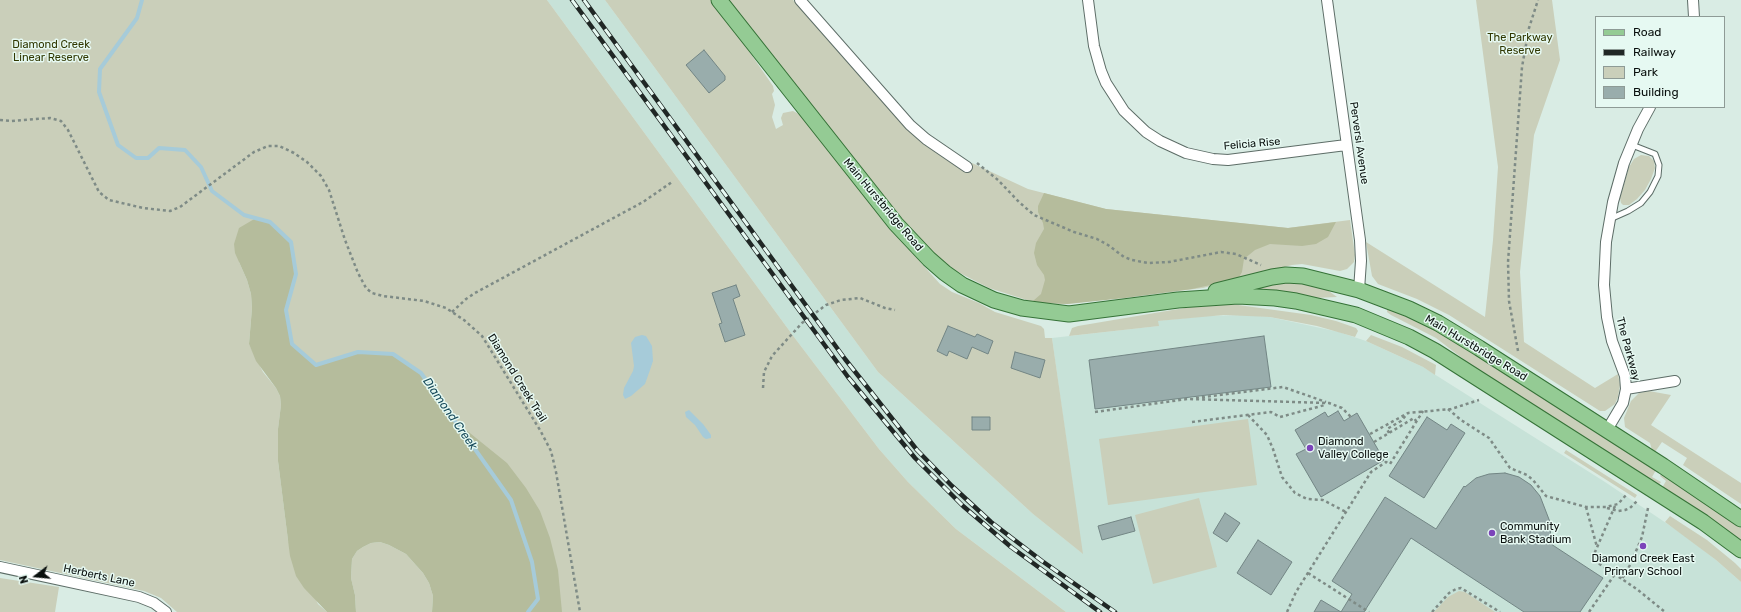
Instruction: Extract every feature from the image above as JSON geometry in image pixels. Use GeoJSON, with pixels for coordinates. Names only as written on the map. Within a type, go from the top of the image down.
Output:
{"type":"FeatureCollection","features":[{"type":"Feature","properties":{"kind":"main road","name":"Main Hurstbridge Road"},"geometry":{"type":"LineString","coordinates":[[719,0],[901,230],[929,259],[962,285],[994,300],[1022,308],[1069,314],[1178,300],[1238,296],[1275,298],[1356,315],[1409,337],[1435,350],[1703,522],[1741,550]]}},
{"type":"Feature","properties":{"kind":"main road","name":"Main Hurstbridge Road"},"geometry":{"type":"LineString","coordinates":[[1178,300],[1263,279],[1286,275],[1318,279],[1359,290],[1409,309],[1438,323],[1608,430],[1741,520]]}},
{"type":"Feature","properties":{"kind":"main road"},"geometry":{"type":"LineString","coordinates":[[1356,315],[1359,290]]}},
{"type":"Feature","properties":{"kind":"street"},"geometry":{"type":"LineString","coordinates":[[800,0],[914,129],[970,163]]}},
{"type":"Feature","properties":{"kind":"street","name":"Felicia Rise"},"geometry":{"type":"LineString","coordinates":[[1088,0],[1097,59],[1106,83],[1124,111],[1134,122],[1160,141],[1173,148],[1198,156],[1228,160],[1346,144]]}},
{"type":"Feature","properties":{"kind":"street","name":"Perversi Avenue"},"geometry":{"type":"LineString","coordinates":[[1327,0],[1361,253],[1359,290]]}},
{"type":"Feature","properties":{"kind":"street"},"geometry":{"type":"LineString","coordinates":[[1693,0],[1694,16]]}},
{"type":"Feature","properties":{"kind":"street","name":"The Parkway"},"geometry":{"type":"LineString","coordinates":[[1608,430],[1623,403],[1626,389],[1625,376],[1612,342],[1605,305],[1604,265],[1609,220],[1617,185],[1638,129],[1649,108]]}},
{"type":"Feature","properties":{"kind":"street","name":"The Parkway"},"geometry":{"type":"LineString","coordinates":[[1626,389],[1675,381]]}},
{"type":"Feature","properties":{"kind":"street","name":"Herberts Lane"},"geometry":{"type":"LineString","coordinates":[[0,567],[139,596],[154,603],[166,612]]}},
{"type":"Feature","properties":{"kind":"lane"},"geometry":{"type":"LineString","coordinates":[[1609,220],[1628,211],[1640,203],[1650,192],[1658,176],[1659,164],[1655,154],[1632,145]]}},
{"type":"Feature","properties":{"kind":"path"},"geometry":{"type":"LineString","coordinates":[[1518,351],[1509,301],[1508,262],[1522,67],[1529,28],[1538,0]]}},
{"type":"Feature","properties":{"kind":"path","name":"Diamond Creek Trail"},"geometry":{"type":"LineString","coordinates":[[0,120],[11,121],[50,118],[61,121],[68,130],[99,192],[109,200],[143,208],[170,211],[180,207],[254,152],[268,146],[279,146],[294,153],[321,176],[329,190],[345,240],[358,273],[366,288],[372,293],[383,296],[424,301],[446,308],[482,336],[540,430],[551,451],[580,612]]}},
{"type":"Feature","properties":{"kind":"path"},"geometry":{"type":"LineString","coordinates":[[970,163],[998,180],[1019,202],[1034,214],[1074,232],[1097,239],[1128,259],[1142,262],[1169,262],[1221,252],[1236,254],[1262,265]]}},
{"type":"Feature","properties":{"kind":"path"},"geometry":{"type":"LineString","coordinates":[[452,312],[475,293],[643,202],[672,182]]}},
{"type":"Feature","properties":{"kind":"path"},"geometry":{"type":"LineString","coordinates":[[763,388],[764,372],[772,356],[802,323],[826,306],[842,300],[860,298],[885,308],[895,310]]}},
{"type":"Feature","properties":{"kind":"path"},"geometry":{"type":"LineString","coordinates":[[1095,412],[1282,387],[1342,408],[1351,417]]}},
{"type":"Feature","properties":{"kind":"path"},"geometry":{"type":"LineString","coordinates":[[1188,399],[1329,404]]}},
{"type":"Feature","properties":{"kind":"path"},"geometry":{"type":"LineString","coordinates":[[1370,434],[1408,413],[1448,409],[1479,400]]}},
{"type":"Feature","properties":{"kind":"path"},"geometry":{"type":"LineString","coordinates":[[1192,422],[1271,412],[1280,417],[1329,404]]}},
{"type":"Feature","properties":{"kind":"path"},"geometry":{"type":"LineString","coordinates":[[1448,409],[1460,420],[1490,438],[1510,468],[1527,475],[1534,480],[1546,496],[1586,507],[1606,508],[1613,510],[1625,510],[1634,505],[1637,501]]}},
{"type":"Feature","properties":{"kind":"path"},"geometry":{"type":"LineString","coordinates":[[1287,612],[1296,592],[1371,472],[1386,462],[1390,464],[1422,411]]}},
{"type":"Feature","properties":{"kind":"path"},"geometry":{"type":"LineString","coordinates":[[1389,433],[1386,429],[1405,417],[1408,413]]}},
{"type":"Feature","properties":{"kind":"path"},"geometry":{"type":"LineString","coordinates":[[1248,415],[1266,435],[1273,449],[1282,477],[1295,493],[1308,499],[1323,500],[1346,512]]}},
{"type":"Feature","properties":{"kind":"path"},"geometry":{"type":"LineString","coordinates":[[1374,442],[1414,418],[1416,421]]}},
{"type":"Feature","properties":{"kind":"path"},"geometry":{"type":"LineString","coordinates":[[1606,508],[1615,506],[1623,500],[1627,494]]}},
{"type":"Feature","properties":{"kind":"path"},"geometry":{"type":"LineString","coordinates":[[1615,506],[1592,559],[1638,590],[1665,612]]}},
{"type":"Feature","properties":{"kind":"path"},"geometry":{"type":"LineString","coordinates":[[1586,507],[1597,548]]}},
{"type":"Feature","properties":{"kind":"path"},"geometry":{"type":"LineString","coordinates":[[1622,579],[1630,565],[1642,537],[1648,508]]}},
{"type":"Feature","properties":{"kind":"path"},"geometry":{"type":"LineString","coordinates":[[1308,573],[1369,612]]}},
{"type":"Feature","properties":{"kind":"path"},"geometry":{"type":"LineString","coordinates":[[1589,612],[1615,574]]}},
{"type":"Feature","properties":{"kind":"path"},"geometry":{"type":"LineString","coordinates":[[1432,612],[1449,593],[1461,588],[1500,612]]}},
{"type":"Feature","properties":{"kind":"shaded area","name":"Diamond Valley College"},"geometry":{"type":"Polygon","coordinates":[[[547,0],[605,0],[878,372],[1033,514],[1082,553],[1052,338],[1158,326],[1158,321],[1205,316],[1246,315],[1270,317],[1339,332],[1366,341],[1423,367],[1605,482],[1681,533],[1716,560],[1741,582],[1741,612],[1066,612],[956,529],[908,482],[879,449],[794,337],[547,0]]]}},
{"type":"Feature","properties":{"kind":"shaded area"},"geometry":{"type":"Polygon","coordinates":[[[1044,193],[1106,209],[1288,228],[1336,222],[1328,237],[1316,244],[1302,246],[1270,244],[1255,250],[1244,259],[1242,272],[1238,279],[1192,289],[1125,298],[1067,304],[1044,303],[1033,301],[1041,294],[1045,280],[1044,275],[1037,265],[1034,253],[1036,243],[1044,229],[1038,212],[1038,206],[1044,193]]]}},
{"type":"Feature","properties":{"kind":"shaded area"},"geometry":{"type":"Polygon","coordinates":[[[256,218],[270,222],[291,242],[296,274],[286,310],[292,344],[316,365],[358,352],[393,354],[421,373],[455,421],[507,463],[526,488],[540,511],[550,538],[558,570],[562,612],[432,612],[433,596],[429,583],[423,573],[406,554],[380,542],[371,543],[363,547],[357,551],[352,559],[351,578],[355,595],[356,612],[327,612],[304,588],[296,576],[290,556],[278,461],[278,429],[281,405],[280,396],[276,388],[256,361],[249,344],[252,308],[251,294],[247,280],[235,253],[234,244],[239,228],[256,218]]]}},
{"type":"Feature","properties":{"kind":"green space","name":"Diamond Creek Linear Reserve"},"geometry":{"type":"Polygon","coordinates":[[[0,0],[547,0],[794,337],[879,449],[908,482],[956,529],[1066,612],[528,612],[359,352],[316,365],[292,344],[286,310],[296,274],[239,262],[251,294],[252,308],[249,344],[263,372],[276,388],[280,396],[281,405],[278,429],[278,461],[288,540],[318,604],[327,612],[177,612],[161,598],[144,591],[0,560],[0,0]]]}},
{"type":"Feature","properties":{"kind":"green space"},"geometry":{"type":"Polygon","coordinates":[[[605,0],[711,0],[735,31],[773,86],[774,91],[772,94],[775,105],[772,117],[776,129],[783,125],[781,118],[783,113],[793,111],[799,114],[905,245],[940,284],[952,292],[979,303],[995,312],[1041,326],[1044,329],[1045,338],[1052,338],[1083,554],[1033,514],[878,372],[605,0]]]}},
{"type":"Feature","properties":{"kind":"green space"},"geometry":{"type":"Polygon","coordinates":[[[727,0],[793,0],[906,128],[921,141],[966,172],[972,163],[1028,189],[1106,209],[1288,228],[1350,220],[1355,255],[1354,262],[1347,269],[1340,271],[1302,264],[1292,265],[1203,288],[1067,304],[1030,301],[989,288],[956,271],[920,241],[727,0]]]}},
{"type":"Feature","properties":{"kind":"green space","name":"The Parkway Reserve"},"geometry":{"type":"Polygon","coordinates":[[[1476,0],[1552,0],[1560,60],[1534,135],[1520,272],[1524,342],[1595,388],[1618,374],[1620,385],[1618,397],[1615,404],[1605,411],[1600,411],[1449,315],[1417,299],[1378,284],[1372,276],[1366,242],[1485,317],[1493,240],[1498,167],[1476,0]]]}},
{"type":"Feature","properties":{"kind":"green space"},"geometry":{"type":"Polygon","coordinates":[[[1641,155],[1649,156],[1654,161],[1655,168],[1645,190],[1629,205],[1623,205],[1620,198],[1629,167],[1634,159],[1641,155]]]}},
{"type":"Feature","properties":{"kind":"green space"},"geometry":{"type":"Polygon","coordinates":[[[1280,281],[1309,284],[1326,289],[1337,297],[1315,298],[1239,290],[1280,281]]]}},
{"type":"Feature","properties":{"kind":"green space"},"geometry":{"type":"Polygon","coordinates":[[[1208,304],[1231,304],[1311,315],[1336,321],[1356,328],[1358,331],[1355,337],[1317,326],[1270,317],[1224,315],[1158,321],[1159,326],[1069,336],[1072,328],[1078,326],[1208,304]]]}},
{"type":"Feature","properties":{"kind":"green space"},"geometry":{"type":"Polygon","coordinates":[[[1391,308],[1435,328],[1656,470],[1652,477],[1661,482],[1658,486],[1475,368],[1436,338],[1391,315],[1387,312],[1387,310],[1391,308]]]}},
{"type":"Feature","properties":{"kind":"green space"},"geometry":{"type":"Polygon","coordinates":[[[1371,335],[1402,347],[1436,365],[1435,375],[1423,367],[1366,341],[1371,335]]]}},
{"type":"Feature","properties":{"kind":"green space"},"geometry":{"type":"Polygon","coordinates":[[[1649,391],[1671,395],[1651,425],[1741,483],[1741,504],[1683,465],[1687,458],[1662,442],[1655,452],[1652,450],[1650,443],[1625,427],[1624,418],[1631,401],[1639,393],[1649,391]]]}},
{"type":"Feature","properties":{"kind":"green space"},"geometry":{"type":"Polygon","coordinates":[[[1248,419],[1257,485],[1108,505],[1099,439],[1248,419]]]}},
{"type":"Feature","properties":{"kind":"green space"},"geometry":{"type":"Polygon","coordinates":[[[1566,450],[1637,495],[1635,498],[1564,453],[1566,450]]]}},
{"type":"Feature","properties":{"kind":"green space"},"geometry":{"type":"Polygon","coordinates":[[[1662,473],[1741,528],[1741,542],[1662,488],[1666,481],[1660,476],[1662,473]]]}},
{"type":"Feature","properties":{"kind":"green space"},"geometry":{"type":"Polygon","coordinates":[[[1199,498],[1217,567],[1153,584],[1135,515],[1199,498]]]}},
{"type":"Feature","properties":{"kind":"green space"},"geometry":{"type":"Polygon","coordinates":[[[1670,516],[1707,540],[1735,563],[1741,569],[1741,582],[1716,560],[1665,522],[1670,516]]]}},
{"type":"Feature","properties":{"kind":"green space"},"geometry":{"type":"Polygon","coordinates":[[[380,542],[406,554],[423,573],[429,583],[433,596],[432,612],[356,612],[355,595],[351,578],[352,559],[357,551],[363,547],[371,543],[380,542]]]}},
{"type":"Feature","properties":{"kind":"green space"},"geometry":{"type":"Polygon","coordinates":[[[0,578],[59,587],[55,612],[0,612],[0,578]]]}},
{"type":"Feature","properties":{"kind":"green space"},"geometry":{"type":"Polygon","coordinates":[[[1459,591],[1465,592],[1495,612],[1434,612],[1448,597],[1459,591]]]}},
{"type":"Feature","properties":{"kind":"water"},"geometry":{"type":"Polygon","coordinates":[[[642,335],[646,336],[652,346],[653,361],[645,384],[625,399],[623,395],[624,388],[634,366],[631,343],[635,337],[642,335]]]}},
{"type":"Feature","properties":{"kind":"water"},"geometry":{"type":"Polygon","coordinates":[[[689,410],[703,424],[711,435],[711,438],[706,439],[703,437],[695,425],[686,417],[685,412],[689,410]]]}},
{"type":"Feature","properties":{"kind":"building"},"geometry":{"type":"Polygon","coordinates":[[[704,50],[725,76],[725,80],[709,93],[686,65],[704,50]]]}},
{"type":"Feature","properties":{"kind":"building"},"geometry":{"type":"Polygon","coordinates":[[[736,285],[740,296],[733,299],[745,335],[725,342],[719,324],[722,323],[712,293],[736,285]]]}},
{"type":"Feature","properties":{"kind":"building"},"geometry":{"type":"Polygon","coordinates":[[[948,326],[975,337],[977,334],[993,341],[988,354],[972,347],[967,359],[949,351],[947,356],[937,351],[948,326]]]}},
{"type":"Feature","properties":{"kind":"building"},"geometry":{"type":"Polygon","coordinates":[[[1264,336],[1271,387],[1095,409],[1089,360],[1264,336]]]}},
{"type":"Feature","properties":{"kind":"building"},"geometry":{"type":"Polygon","coordinates":[[[1015,352],[1045,360],[1040,378],[1011,368],[1015,352]]]}},
{"type":"Feature","properties":{"kind":"building"},"geometry":{"type":"Polygon","coordinates":[[[1338,411],[1344,421],[1357,413],[1384,460],[1321,497],[1296,454],[1306,449],[1295,430],[1325,412],[1328,417],[1338,411]]]}},
{"type":"Feature","properties":{"kind":"building"},"geometry":{"type":"Polygon","coordinates":[[[972,417],[990,417],[990,430],[972,430],[972,417]]]}},
{"type":"Feature","properties":{"kind":"building"},"geometry":{"type":"Polygon","coordinates":[[[1427,417],[1447,430],[1451,424],[1465,433],[1424,498],[1389,476],[1427,417]]]}},
{"type":"Feature","properties":{"kind":"building","name":"Community Bank Stadium"},"geometry":{"type":"Polygon","coordinates":[[[1505,473],[1519,477],[1531,485],[1540,496],[1550,522],[1551,544],[1603,578],[1580,612],[1524,612],[1411,538],[1364,612],[1341,612],[1352,594],[1332,581],[1385,497],[1436,529],[1464,486],[1465,487],[1476,478],[1489,474],[1505,473]]]}},
{"type":"Feature","properties":{"kind":"building"},"geometry":{"type":"Polygon","coordinates":[[[1225,513],[1240,523],[1227,542],[1213,533],[1225,513]]]}},
{"type":"Feature","properties":{"kind":"building"},"geometry":{"type":"Polygon","coordinates":[[[1131,517],[1135,531],[1102,540],[1098,526],[1131,517]]]}},
{"type":"Feature","properties":{"kind":"building"},"geometry":{"type":"Polygon","coordinates":[[[1258,540],[1292,562],[1271,595],[1237,573],[1258,540]]]}},
{"type":"Feature","properties":{"kind":"building"},"geometry":{"type":"Polygon","coordinates":[[[1321,600],[1341,612],[1314,612],[1321,600]]]}},
{"type":"Feature","properties":{"kind":"waterway","name":"Diamond Creek"},"geometry":{"type":"LineString","coordinates":[[142,0],[137,18],[100,69],[99,92],[118,145],[136,158],[148,158],[159,148],[185,150],[201,167],[212,191],[244,215],[270,222],[291,242],[296,274],[286,310],[292,344],[316,365],[358,352],[393,354],[421,373],[511,500],[532,562],[538,599],[528,612]]}},
{"type":"Feature","properties":{"kind":"railway"},"geometry":{"type":"LineString","coordinates":[[572,0],[848,377],[915,458],[963,506],[1011,547],[1100,612]]}},
{"type":"Feature","properties":{"kind":"railway"},"geometry":{"type":"LineString","coordinates":[[584,0],[845,359],[917,450],[952,486],[991,522],[1042,561],[1115,612]]}},
{"type":"Feature","properties":{"kind":"place","name":"Diamond Valley College"},"geometry":{"type":"Point","coordinates":[1310,448]}},
{"type":"Feature","properties":{"kind":"place","name":"Community Bank Stadium"},"geometry":{"type":"Point","coordinates":[1492,533]}},
{"type":"Feature","properties":{"kind":"place","name":"Diamond Creek East Primary School"},"geometry":{"type":"Point","coordinates":[1643,546]}}]}
